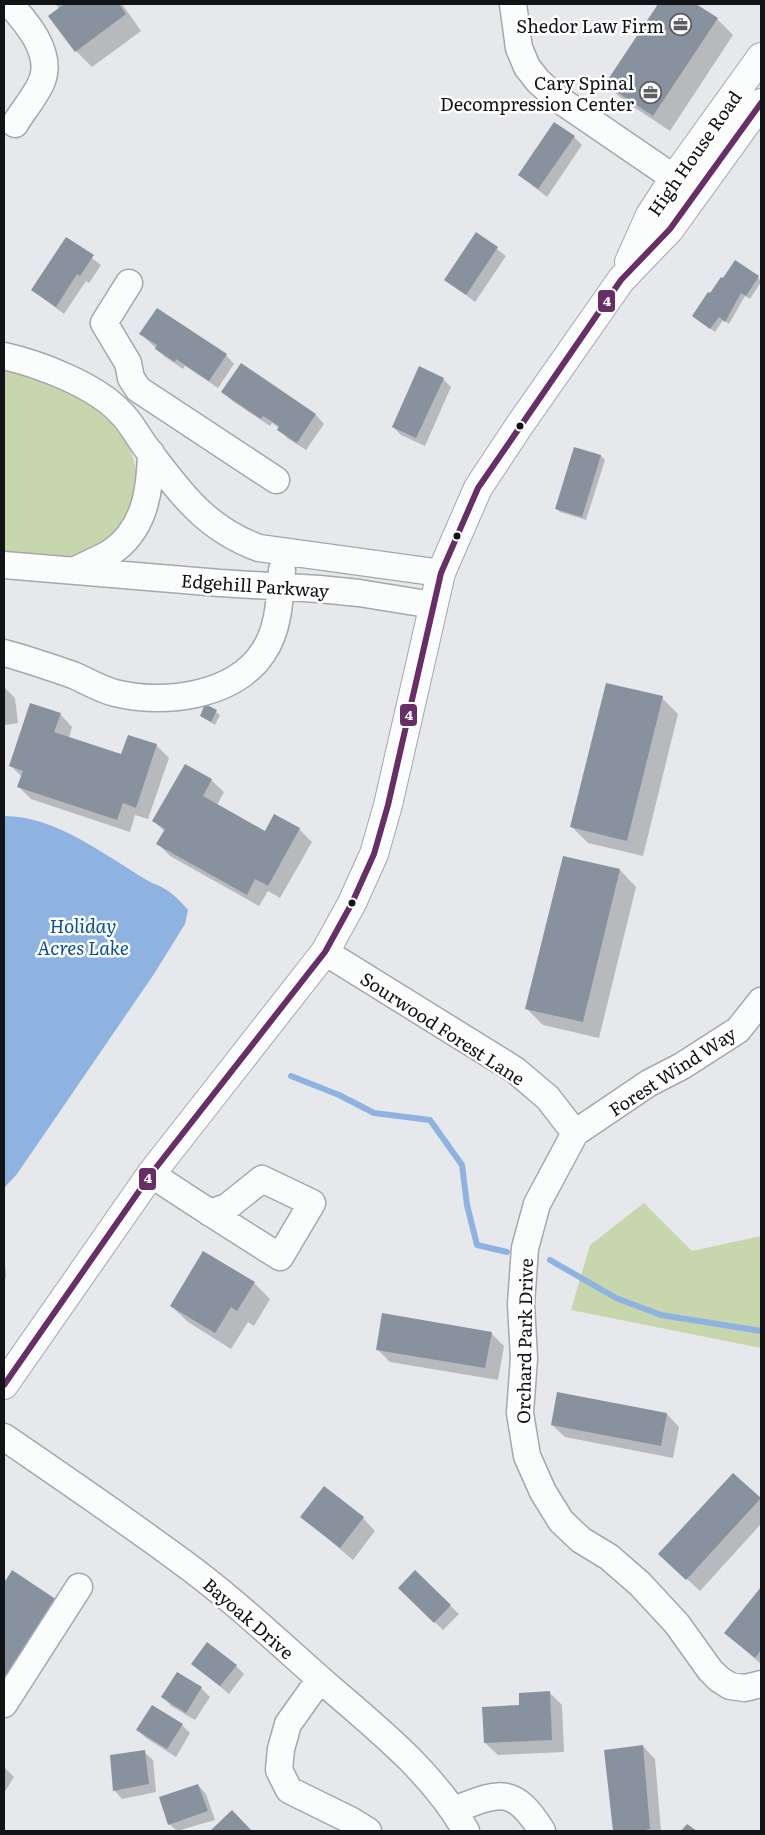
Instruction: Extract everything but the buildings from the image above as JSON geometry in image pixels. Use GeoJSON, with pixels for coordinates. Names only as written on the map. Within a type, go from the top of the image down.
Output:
{"type":"FeatureCollection","features":[{"type":"Feature","properties":{"kind":"main road","name":"High House Road"},"geometry":{"type":"LineString","coordinates":[[621,280],[650,215],[674,178],[761,57]]}},
{"type":"Feature","properties":{"kind":"main road","name":"High House Road"},"geometry":{"type":"LineString","coordinates":[[4,1385],[151,1174],[325,952],[352,903],[374,854],[388,805],[441,573],[478,488],[621,280],[670,229],[761,103]]}},
{"type":"Feature","properties":{"kind":"street"},"geometry":{"type":"LineString","coordinates":[[10,4],[22,18],[45,56],[42,80],[14,124]]}},
{"type":"Feature","properties":{"kind":"street"},"geometry":{"type":"LineString","coordinates":[[513,4],[519,48],[527,67],[538,81],[557,98],[674,178]]}},
{"type":"Feature","properties":{"kind":"street"},"geometry":{"type":"LineString","coordinates":[[128,283],[104,323],[128,363],[130,378],[138,389],[276,480]]}},
{"type":"Feature","properties":{"kind":"street","name":"Edgehill Parkway"},"geometry":{"type":"LineString","coordinates":[[4,356],[46,370],[76,383],[98,395],[120,411],[151,454],[192,505],[216,527],[237,540],[259,548],[283,552],[441,573]]}},
{"type":"Feature","properties":{"kind":"street"},"geometry":{"type":"LineString","coordinates":[[120,411],[138,389]]}},
{"type":"Feature","properties":{"kind":"street"},"geometry":{"type":"LineString","coordinates":[[76,570],[110,552],[137,525],[146,505],[150,483],[151,454]]}},
{"type":"Feature","properties":{"kind":"street"},"geometry":{"type":"LineString","coordinates":[[4,653],[37,662],[114,693],[158,699],[188,696],[215,689],[244,672],[264,653],[271,638],[280,587],[283,552]]}},
{"type":"Feature","properties":{"kind":"street","name":"Edgehill Parkway"},"geometry":{"type":"LineString","coordinates":[[4,565],[359,592],[433,605]]}},
{"type":"Feature","properties":{"kind":"street","name":"Sourwood Forest Lane"},"geometry":{"type":"LineString","coordinates":[[325,952],[515,1070],[548,1098],[576,1133]]}},
{"type":"Feature","properties":{"kind":"street","name":"Forest Wind Way"},"geometry":{"type":"LineString","coordinates":[[576,1133],[649,1083],[691,1061],[738,1030],[761,1001]]}},
{"type":"Feature","properties":{"kind":"street","name":"Orchard Park Drive"},"geometry":{"type":"LineString","coordinates":[[576,1133],[537,1204],[525,1248],[521,1304],[524,1358],[520,1413],[527,1456],[543,1492],[560,1521],[640,1584],[677,1624],[710,1670],[719,1679],[730,1686],[744,1688],[761,1684]]}},
{"type":"Feature","properties":{"kind":"street"},"geometry":{"type":"LineString","coordinates":[[151,1174],[210,1213]]}},
{"type":"Feature","properties":{"kind":"street","name":"Bayoak Drive"},"geometry":{"type":"LineString","coordinates":[[4,1437],[179,1559],[392,1742],[422,1772],[460,1821]]}},
{"type":"Feature","properties":{"kind":"street"},"geometry":{"type":"LineString","coordinates":[[4,1704],[79,1587]]}},
{"type":"Feature","properties":{"kind":"street"},"geometry":{"type":"LineString","coordinates":[[320,1679],[288,1724],[281,1749],[279,1770],[289,1790],[352,1821],[368,1831]]}},
{"type":"Feature","properties":{"kind":"street"},"geometry":{"type":"LineString","coordinates":[[460,1821],[488,1797],[505,1795],[523,1804],[542,1831]]}},
{"type":"Feature","properties":{"kind":"green space"},"geometry":{"type":"Polygon","coordinates":[[[4,367],[65,390],[93,407],[112,424],[130,448],[136,468],[136,493],[131,514],[104,545],[66,560],[4,557],[4,367]]]}},
{"type":"Feature","properties":{"kind":"green space"},"geometry":{"type":"Polygon","coordinates":[[[644,1203],[692,1251],[761,1236],[761,1348],[571,1310],[590,1245],[644,1203]]]}},
{"type":"Feature","properties":{"kind":"water","name":"Holiday Acres Lake"},"geometry":{"type":"Polygon","coordinates":[[[4,816],[24,818],[62,830],[167,890],[188,910],[185,924],[154,974],[17,1174],[4,1188],[4,816]]]}},
{"type":"Feature","properties":{"kind":"waterway"},"geometry":{"type":"LineString","coordinates":[[291,1076],[339,1095],[374,1113],[430,1120],[462,1165],[467,1205],[477,1245],[507,1252]]}},
{"type":"Feature","properties":{"kind":"waterway"},"geometry":{"type":"LineString","coordinates":[[550,1260],[616,1298],[661,1315],[761,1331]]}},
{"type":"Feature","properties":{"kind":"transit line","name":"4"},"geometry":{"type":"LineString","coordinates":[[4,1385],[151,1174],[325,952],[352,903],[374,854],[388,805],[441,573],[478,488],[621,280],[670,229],[761,103]]}},
{"type":"Feature","properties":{"kind":"place","name":"Shedor Law Firm"},"geometry":{"type":"Point","coordinates":[680,25]}},
{"type":"Feature","properties":{"kind":"place","name":"Cary Spinal Decompression Center"},"geometry":{"type":"Point","coordinates":[650,92]}}]}
